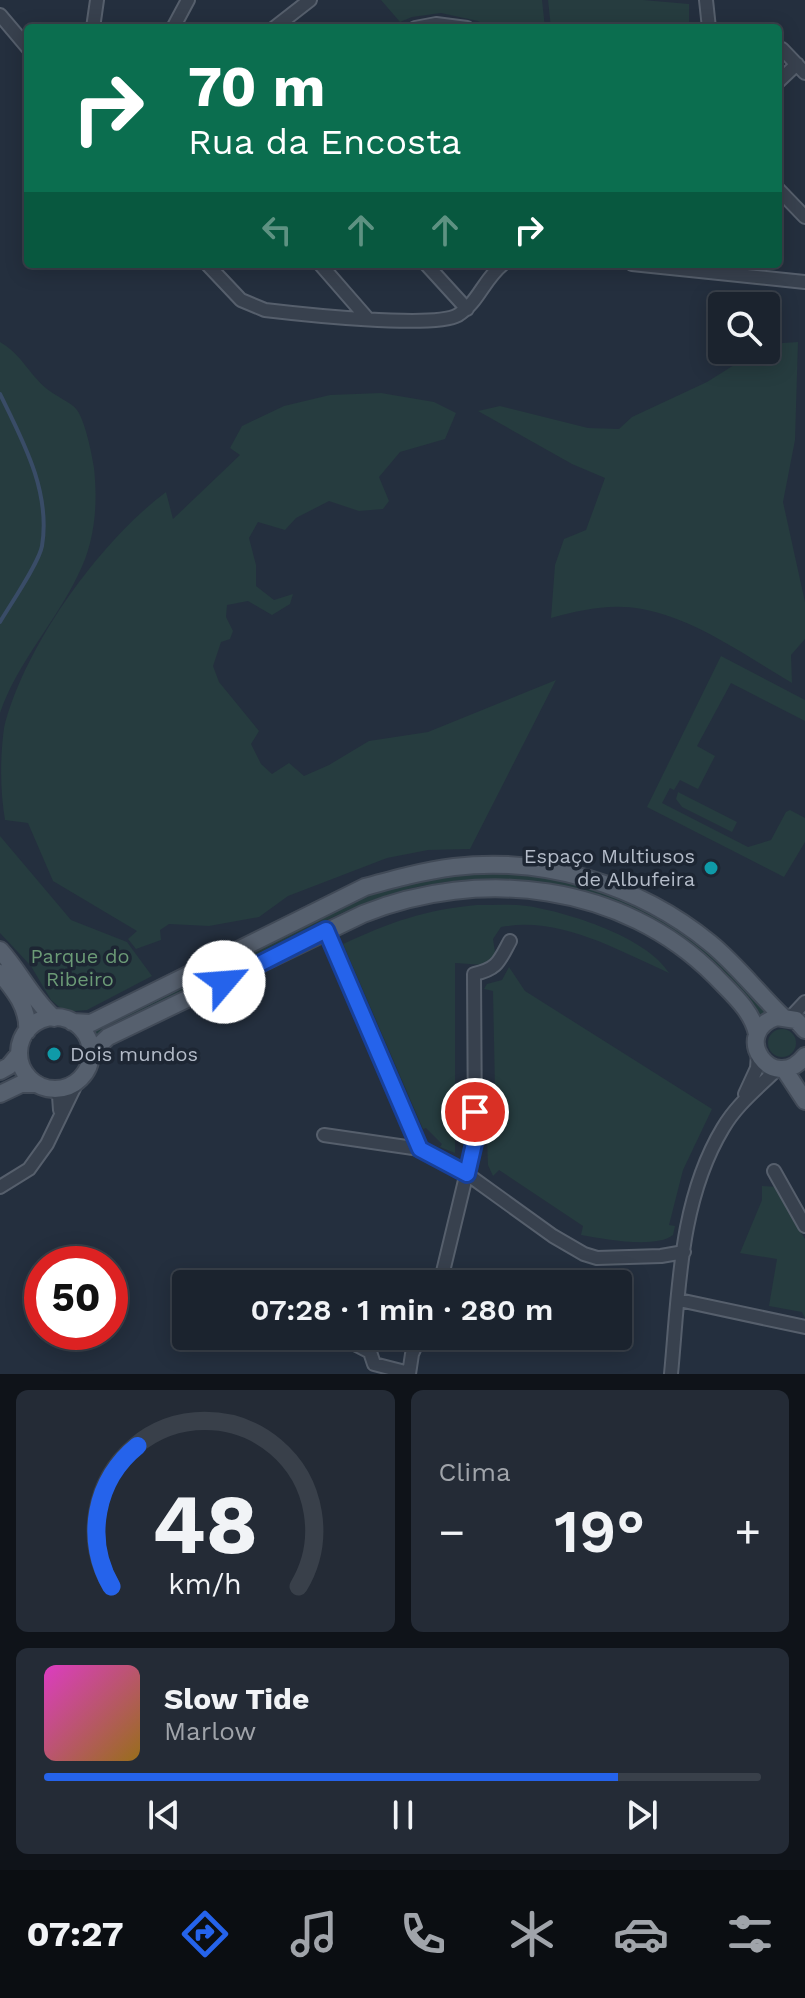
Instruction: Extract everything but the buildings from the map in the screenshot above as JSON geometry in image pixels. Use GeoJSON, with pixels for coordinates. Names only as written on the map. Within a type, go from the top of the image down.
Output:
{"type":"FeatureCollection","features":[{"type":"Feature","properties":{"kind":"main road"},"geometry":{"type":"LineString","coordinates":[[27,1031],[39,1021],[54,1018],[91,1023],[365,887],[455,867],[504,865],[555,871],[603,882],[671,914],[734,963],[786,1017],[801,1024],[805,1030]]}},
{"type":"Feature","properties":{"kind":"main road"},"geometry":{"type":"LineString","coordinates":[[91,1053],[108,1037],[326,930],[393,901],[483,887],[519,887],[555,893],[639,920],[704,965],[751,1016],[757,1034]]}},
{"type":"Feature","properties":{"kind":"main road"},"geometry":{"type":"LineString","coordinates":[[0,950],[40,1005],[54,1018]]}},
{"type":"Feature","properties":{"kind":"main road"},"geometry":{"type":"LineString","coordinates":[[0,973],[20,999],[28,1018],[19,1054],[0,1071]]}},
{"type":"Feature","properties":{"kind":"main road"},"geometry":{"type":"LineString","coordinates":[[786,1017],[770,1019],[755,1041],[763,1061],[781,1069],[805,1101]]}},
{"type":"Feature","properties":{"kind":"main road"},"geometry":{"type":"LineString","coordinates":[[0,1094],[21,1084],[61,1089],[77,1082],[89,1064],[91,1053],[86,1035],[72,1022]]}},
{"type":"Feature","properties":{"kind":"main road"},"geometry":{"type":"LineString","coordinates":[[19,1054],[24,1072],[45,1087]]}},
{"type":"Feature","properties":{"kind":"main road"},"geometry":{"type":"LineString","coordinates":[[781,1069],[793,1067],[805,1056]]}},
{"type":"Feature","properties":{"kind":"street"},"geometry":{"type":"LineString","coordinates":[[94,24],[97,0]]}},
{"type":"Feature","properties":{"kind":"street"},"geometry":{"type":"LineString","coordinates":[[175,24],[188,0]]}},
{"type":"Feature","properties":{"kind":"street"},"geometry":{"type":"LineString","coordinates":[[290,15],[293,0]]}},
{"type":"Feature","properties":{"kind":"street"},"geometry":{"type":"LineString","coordinates":[[279,24],[310,0]]}},
{"type":"Feature","properties":{"kind":"street"},"geometry":{"type":"LineString","coordinates":[[706,0],[709,24]]}},
{"type":"Feature","properties":{"kind":"street"},"geometry":{"type":"LineString","coordinates":[[0,15],[24,43]]}},
{"type":"Feature","properties":{"kind":"street"},"geometry":{"type":"LineString","coordinates":[[782,49],[801,68],[782,80]]}},
{"type":"Feature","properties":{"kind":"street"},"geometry":{"type":"LineString","coordinates":[[782,193],[805,217]]}},
{"type":"Feature","properties":{"kind":"street"},"geometry":{"type":"LineString","coordinates":[[211,268],[241,300],[265,310],[439,321],[467,309],[499,268]]}},
{"type":"Feature","properties":{"kind":"street"},"geometry":{"type":"LineString","coordinates":[[323,268],[367,318]]}},
{"type":"Feature","properties":{"kind":"street"},"geometry":{"type":"LineString","coordinates":[[430,268],[467,309]]}},
{"type":"Feature","properties":{"kind":"street"},"geometry":{"type":"LineString","coordinates":[[700,268],[805,285]]}},
{"type":"Feature","properties":{"kind":"street"},"geometry":{"type":"LineString","coordinates":[[326,930],[420,1149]]}},
{"type":"Feature","properties":{"kind":"street"},"geometry":{"type":"LineString","coordinates":[[443,1270],[475,1139],[474,974],[489,971],[497,965],[510,941]]}},
{"type":"Feature","properties":{"kind":"street"},"geometry":{"type":"LineString","coordinates":[[786,1017],[805,1002]]}},
{"type":"Feature","properties":{"kind":"street"},"geometry":{"type":"LineString","coordinates":[[741,1104],[757,1068],[758,1054]]}},
{"type":"Feature","properties":{"kind":"street"},"geometry":{"type":"LineString","coordinates":[[671,1374],[689,1215],[700,1177],[723,1128],[741,1104],[781,1069]]}},
{"type":"Feature","properties":{"kind":"street"},"geometry":{"type":"LineString","coordinates":[[60,1113],[77,1082]]}},
{"type":"Feature","properties":{"kind":"street"},"geometry":{"type":"LineString","coordinates":[[0,1187],[29,1169],[57,1127],[59,1096],[45,1087]]}},
{"type":"Feature","properties":{"kind":"street"},"geometry":{"type":"LineString","coordinates":[[324,1135],[420,1149],[467,1174],[553,1236],[584,1254],[597,1258],[661,1256],[684,1252]]}},
{"type":"Feature","properties":{"kind":"street"},"geometry":{"type":"LineString","coordinates":[[774,1171],[805,1226]]}},
{"type":"Feature","properties":{"kind":"street"},"geometry":{"type":"LineString","coordinates":[[679,1300],[805,1327]]}},
{"type":"Feature","properties":{"kind":"street"},"geometry":{"type":"LineString","coordinates":[[366,1350],[374,1364],[409,1374],[414,1350]]}},
{"type":"Feature","properties":{"kind":"green space"},"geometry":{"type":"Polygon","coordinates":[[[381,0],[542,0],[545,24],[484,24],[441,13],[400,22],[381,0]]]}},
{"type":"Feature","properties":{"kind":"green space"},"geometry":{"type":"Polygon","coordinates":[[[548,0],[643,0],[689,4],[689,24],[551,24],[548,0]]]}},
{"type":"Feature","properties":{"kind":"green space"},"geometry":{"type":"Polygon","coordinates":[[[0,342],[47,389],[77,410],[90,446],[96,496],[92,536],[84,562],[69,593],[16,677],[0,713],[0,342]]]}},
{"type":"Feature","properties":{"kind":"green space"},"geometry":{"type":"Polygon","coordinates":[[[798,342],[795,440],[783,502],[805,602],[805,639],[791,655],[792,683],[720,640],[662,614],[630,607],[607,607],[551,618],[555,565],[564,539],[586,530],[605,478],[572,464],[478,411],[500,406],[588,428],[619,429],[632,417],[707,382],[736,364],[780,364],[780,343],[798,342]]]}},
{"type":"Feature","properties":{"kind":"green space"},"geometry":{"type":"Polygon","coordinates":[[[381,393],[434,402],[456,413],[445,439],[400,452],[379,477],[389,501],[383,509],[359,511],[329,501],[296,518],[285,530],[258,522],[249,538],[256,565],[256,586],[274,600],[293,594],[290,604],[272,615],[248,601],[227,605],[226,617],[233,631],[230,639],[221,642],[213,666],[219,682],[259,731],[251,744],[261,764],[272,774],[289,763],[304,776],[369,741],[428,732],[556,680],[470,849],[428,850],[387,858],[288,896],[259,917],[209,926],[169,924],[160,930],[161,940],[136,949],[128,939],[137,931],[53,881],[28,823],[5,820],[1,774],[4,728],[28,664],[67,598],[115,539],[166,492],[173,519],[240,455],[230,448],[242,426],[284,406],[330,395],[381,393]]]}},
{"type":"Feature","properties":{"kind":"green space"},"geometry":{"type":"Polygon","coordinates":[[[721,656],[805,700],[805,721],[731,683],[697,746],[715,756],[698,789],[680,780],[674,790],[670,788],[662,803],[748,847],[771,840],[786,812],[790,810],[805,818],[805,842],[784,877],[647,807],[721,656]]]}},
{"type":"Feature","properties":{"kind":"green space"},"geometry":{"type":"Polygon","coordinates":[[[678,792],[737,822],[732,832],[682,807],[676,799],[678,792]]]}},
{"type":"Feature","properties":{"kind":"green space","name":"Parque do Ribeiro"},"geometry":{"type":"Polygon","coordinates":[[[0,836],[71,920],[127,942],[152,976],[87,1010],[65,1012],[51,1000],[31,966],[0,933],[0,836]]]}},
{"type":"Feature","properties":{"kind":"green space"},"geometry":{"type":"Polygon","coordinates":[[[460,873],[549,877],[584,884],[626,898],[694,938],[734,974],[767,1014],[760,1017],[727,977],[688,943],[644,916],[598,896],[548,884],[497,879],[445,882],[394,893],[360,905],[93,1038],[90,1030],[342,905],[395,885],[460,873]]]}},
{"type":"Feature","properties":{"kind":"green space"},"geometry":{"type":"Polygon","coordinates":[[[477,905],[527,906],[584,920],[643,948],[669,973],[588,937],[545,926],[501,927],[493,939],[493,960],[484,965],[455,963],[455,1153],[440,1147],[442,1144],[426,1128],[423,1129],[343,944],[408,918],[477,905]]]}},
{"type":"Feature","properties":{"kind":"green space"},"geometry":{"type":"Polygon","coordinates":[[[509,967],[525,991],[712,1109],[683,1170],[669,1225],[675,1226],[673,1235],[642,1242],[581,1235],[583,1226],[499,1170],[493,1176],[488,1165],[487,1140],[496,1139],[493,991],[484,989],[487,984],[502,980],[509,967]]]}},
{"type":"Feature","properties":{"kind":"green space"},"geometry":{"type":"Polygon","coordinates":[[[782,1029],[792,1033],[796,1043],[792,1053],[782,1057],[772,1053],[768,1043],[772,1033],[782,1029]]]}},
{"type":"Feature","properties":{"kind":"green space"},"geometry":{"type":"Polygon","coordinates":[[[762,1186],[779,1187],[789,1204],[787,1209],[805,1239],[805,1318],[802,1312],[769,1306],[777,1259],[740,1253],[762,1200],[762,1186]]]}},
{"type":"Feature","properties":{"kind":"waterway"},"geometry":{"type":"LineString","coordinates":[[0,394],[33,467],[44,526],[36,563],[0,622]]}},
{"type":"Feature","properties":{"kind":"place","name":"Espaço Multiusos de Albufeira"},"geometry":{"type":"Point","coordinates":[711,868]}},
{"type":"Feature","properties":{"kind":"place","name":"Dois mundos"},"geometry":{"type":"Point","coordinates":[54,1054]}},
{"type":"Feature","properties":{"kind":"route"},"geometry":{"type":"LineString","coordinates":[[224,982],[326,930],[420,1149],[467,1174],[475,1139],[475,1112]]}}]}
